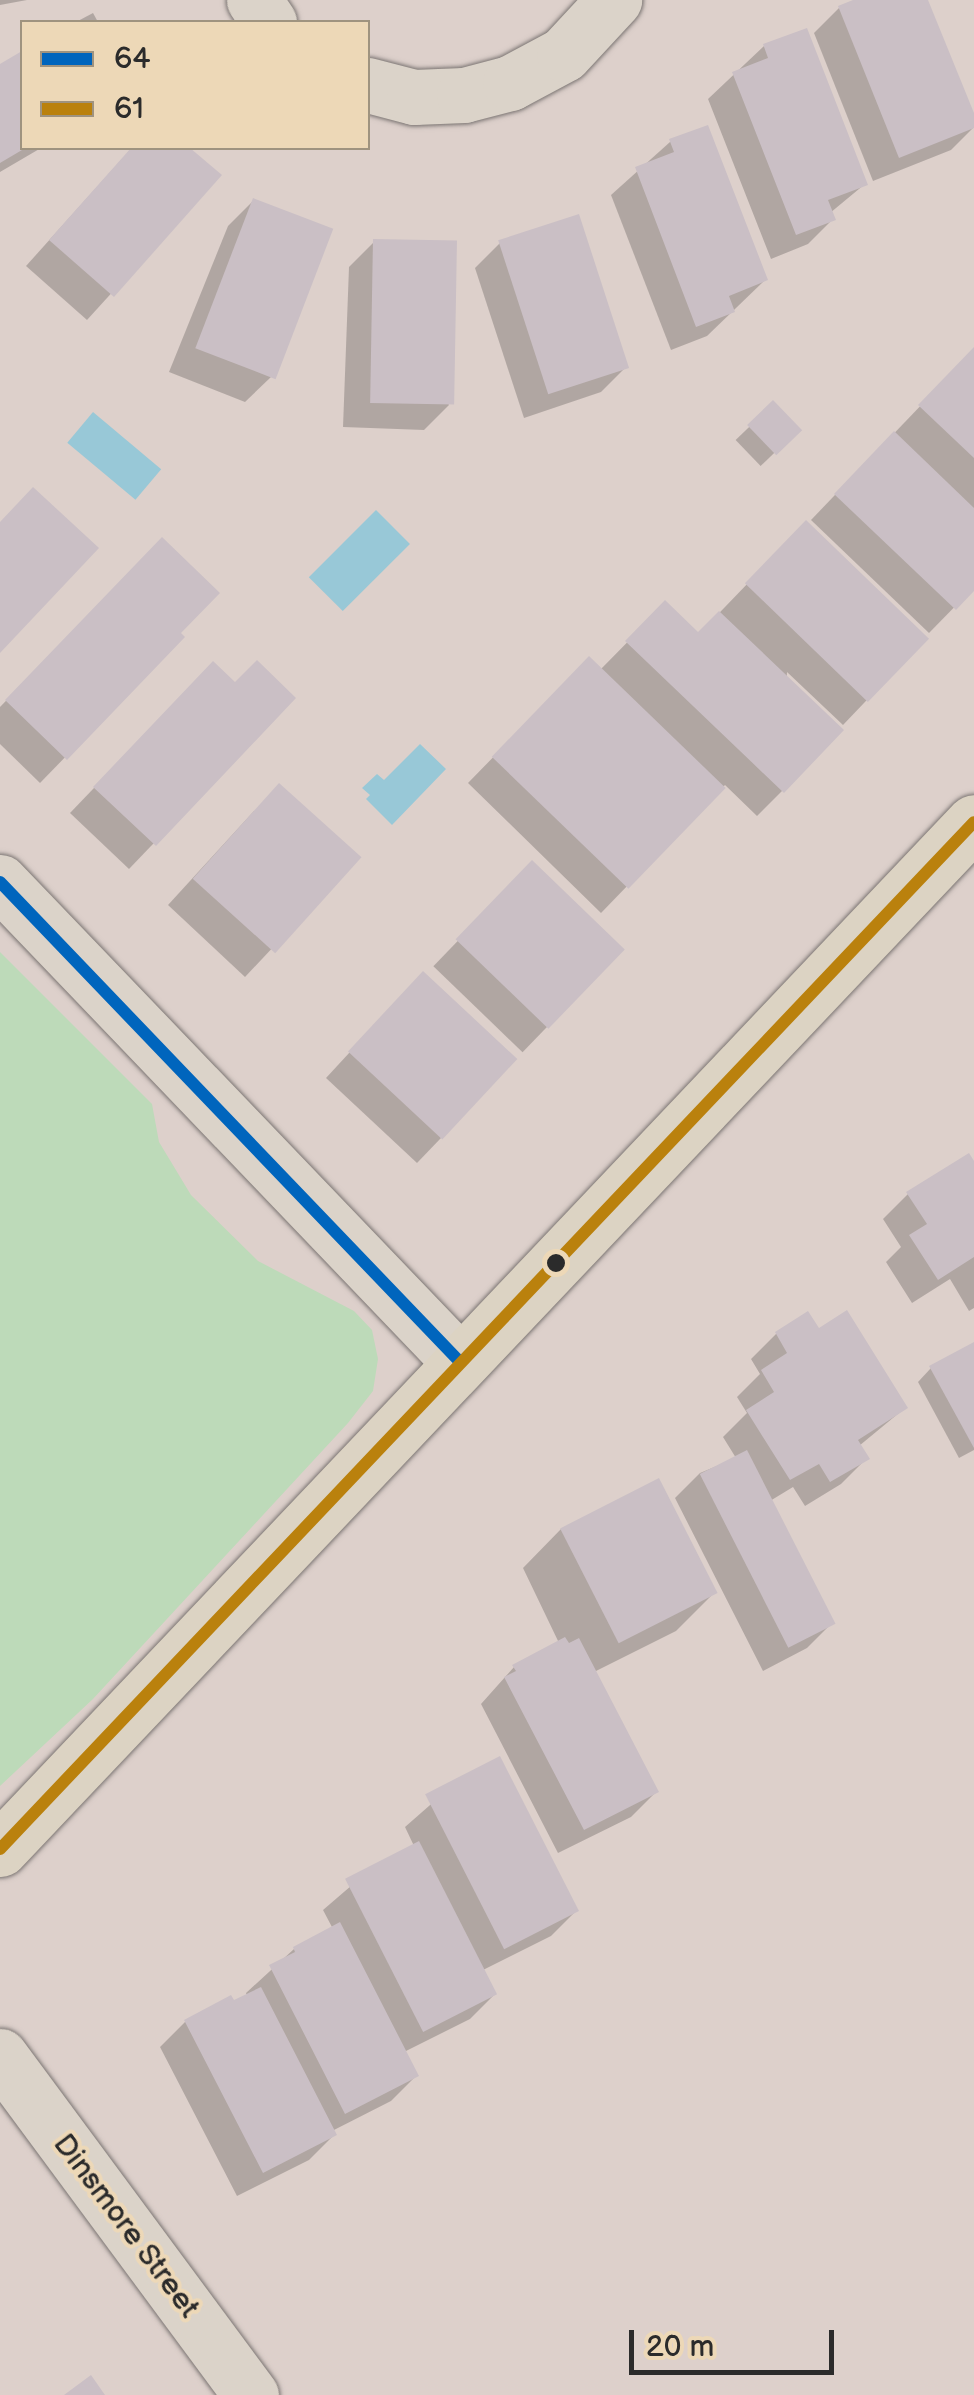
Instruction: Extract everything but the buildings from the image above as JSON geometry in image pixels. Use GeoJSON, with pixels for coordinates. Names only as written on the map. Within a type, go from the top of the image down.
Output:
{"type":"FeatureCollection","features":[{"type":"Feature","properties":{"kind":"main road"},"geometry":{"type":"LineString","coordinates":[[0,1849],[974,822]]}},
{"type":"Feature","properties":{"kind":"street"},"geometry":{"type":"LineString","coordinates":[[370,86],[414,97],[464,95],[510,83],[564,54],[614,0]]}},
{"type":"Feature","properties":{"kind":"street"},"geometry":{"type":"LineString","coordinates":[[0,882],[460,1362]]}},
{"type":"Feature","properties":{"kind":"street","name":"Dinsmore Street"},"geometry":{"type":"LineString","coordinates":[[0,2056],[251,2395]]}},
{"type":"Feature","properties":{"kind":"green space"},"geometry":{"type":"Polygon","coordinates":[[[0,952],[152,1104],[159,1142],[191,1195],[258,1261],[354,1311],[372,1330],[378,1359],[373,1391],[348,1423],[93,1699],[0,1786],[0,952]]]}},
{"type":"Feature","properties":{"kind":"water"},"geometry":{"type":"Polygon","coordinates":[[[93,412],[161,469],[135,500],[67,443],[93,412]]]}},
{"type":"Feature","properties":{"kind":"water"},"geometry":{"type":"Polygon","coordinates":[[[376,510],[410,544],[343,611],[309,577],[376,510]]]}},
{"type":"Feature","properties":{"kind":"water"},"geometry":{"type":"Polygon","coordinates":[[[420,744],[446,769],[392,825],[366,799],[370,795],[362,788],[377,774],[384,780],[420,744]]]}},
{"type":"Feature","properties":{"kind":"transit line","name":"61"},"geometry":{"type":"LineString","coordinates":[[0,1849],[974,822]]}},
{"type":"Feature","properties":{"kind":"transit line","name":"64"},"geometry":{"type":"LineString","coordinates":[[0,882],[460,1362]]}}]}
